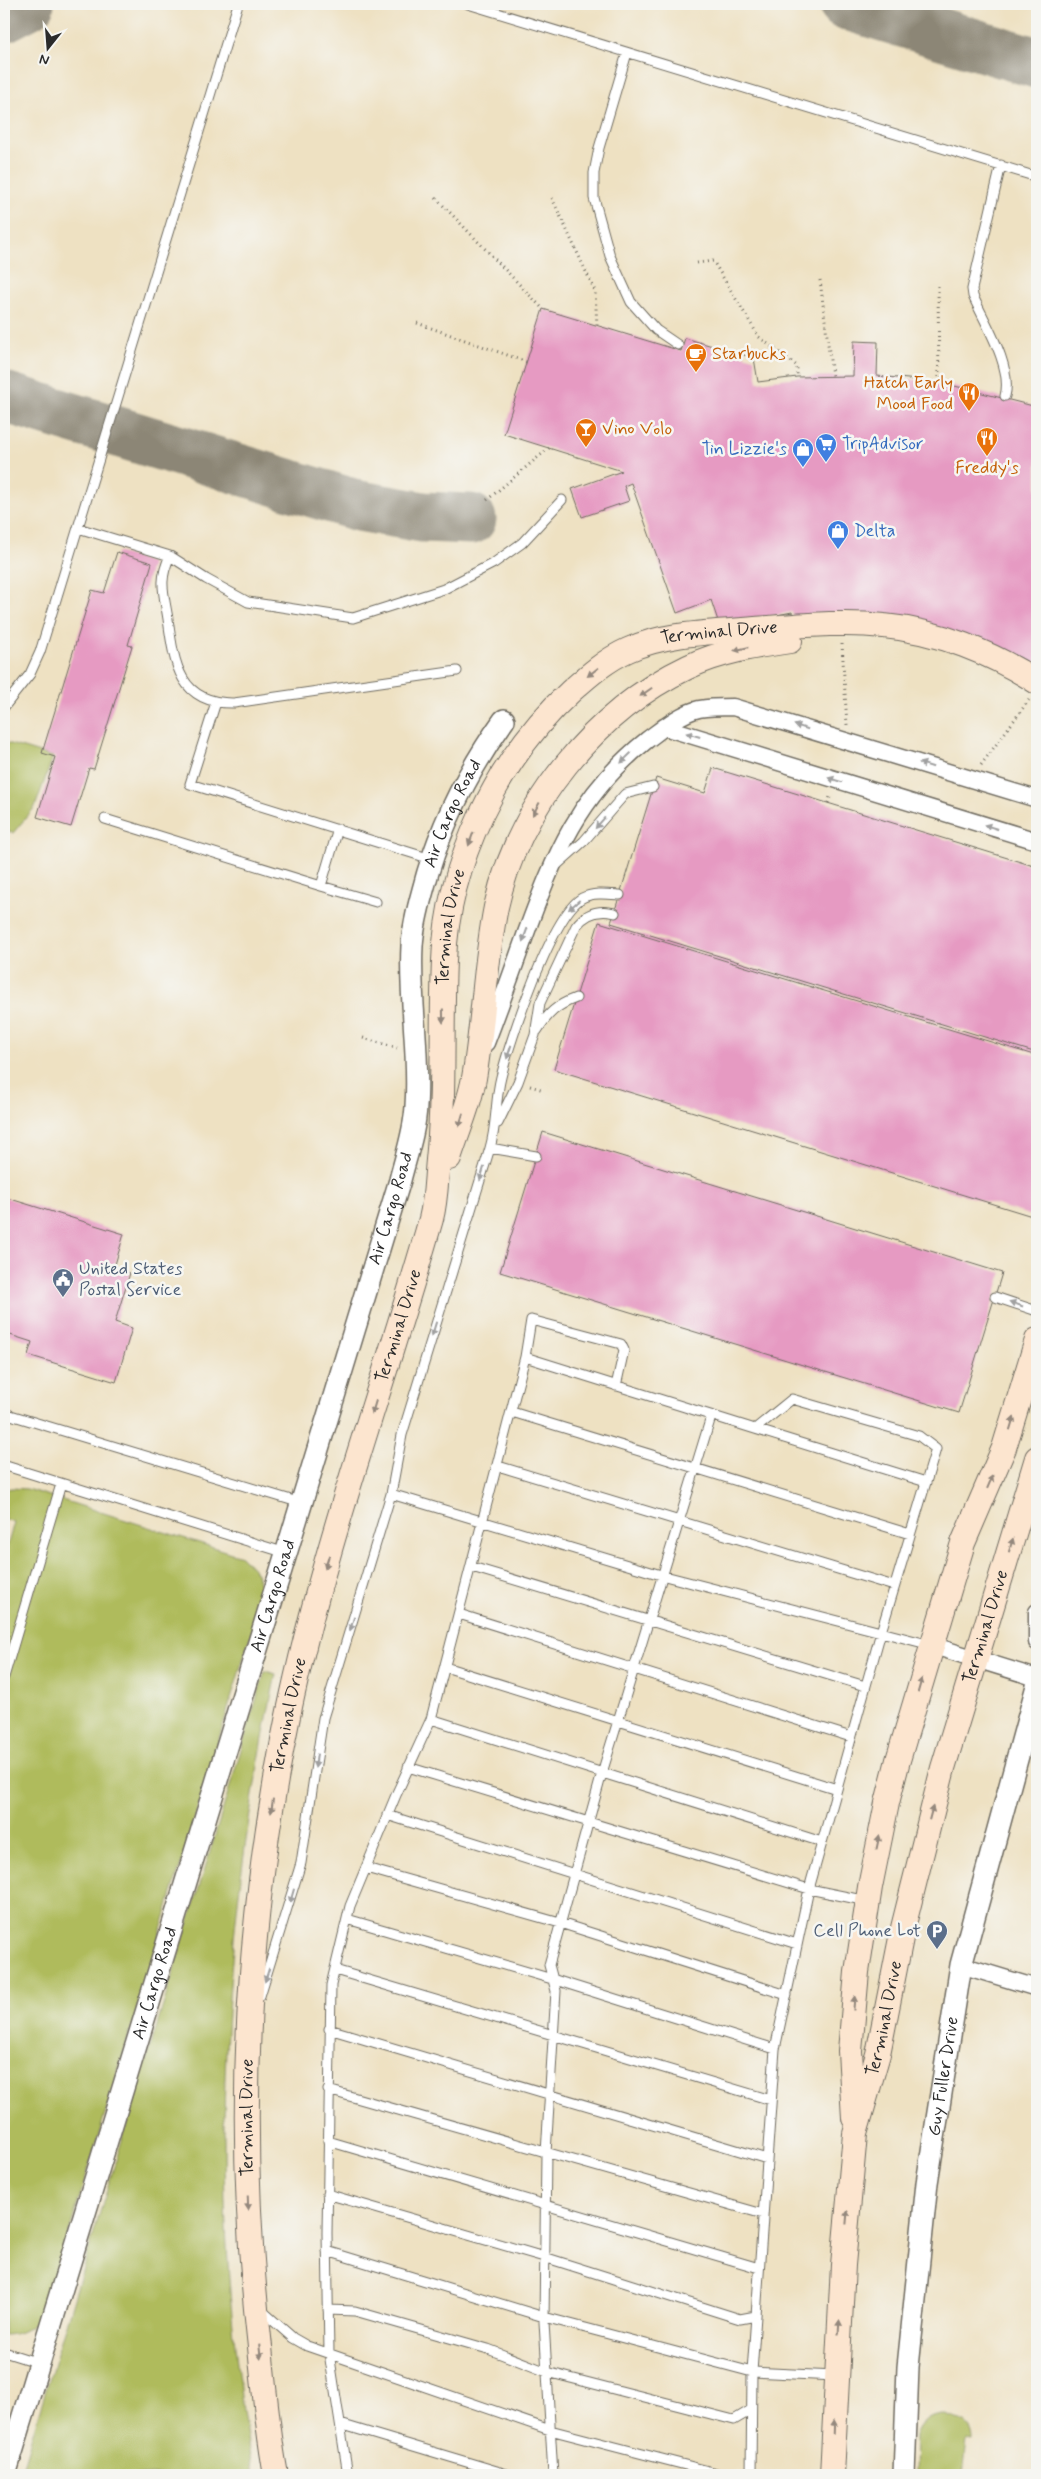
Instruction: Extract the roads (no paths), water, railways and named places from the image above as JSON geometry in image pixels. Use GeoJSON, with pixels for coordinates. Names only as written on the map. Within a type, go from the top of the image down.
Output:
{"type":"FeatureCollection","features":[{"type":"Feature","properties":{"kind":"main road","name":"Terminal Drive"},"geometry":{"type":"LineString","coordinates":[[276,2475],[249,2237],[246,2132],[248,2032],[261,1889],[276,1781],[288,1715],[323,1576],[433,1209],[442,1121],[446,935],[462,866],[491,795],[529,736],[561,701],[609,660],[632,648],[656,640],[820,625],[886,626],[958,643],[1016,668],[1037,689]]}},
{"type":"Feature","properties":{"kind":"main road"},"geometry":{"type":"LineString","coordinates":[[433,1209],[475,1074],[490,940],[496,906],[506,873],[522,835],[561,771],[591,737],[622,709],[688,667],[739,649],[819,636],[905,637],[970,651],[1037,689]]}},
{"type":"Feature","properties":{"kind":"main road"},"geometry":{"type":"LineString","coordinates":[[855,2134],[850,2051],[857,1972],[867,1901],[898,1760],[963,1542],[1004,1448],[1028,1399],[1037,1340]]}},
{"type":"Feature","properties":{"kind":"main road","name":"Terminal Drive"},"geometry":{"type":"LineString","coordinates":[[832,2475],[836,2376],[855,2134],[878,2054],[903,1928],[922,1848],[975,1659],[1037,1458]]}},
{"type":"Feature","properties":{"kind":"street"},"geometry":{"type":"LineString","coordinates":[[475,1074],[548,873],[560,846],[605,779],[634,750],[664,727],[698,709],[733,707],[1037,799]]}},
{"type":"Feature","properties":{"kind":"street","name":"Air Cargo Road"},"geometry":{"type":"LineString","coordinates":[[5,2475],[354,1334],[409,1143],[416,1106],[411,983],[412,944],[431,858],[444,826],[479,756],[504,720]]}},
{"type":"Feature","properties":{"kind":"street"},"geometry":{"type":"LineString","coordinates":[[664,727],[1037,841]]}},
{"type":"Feature","properties":{"kind":"street"},"geometry":{"type":"LineString","coordinates":[[1037,1612],[1037,1642]]}},
{"type":"Feature","properties":{"kind":"street"},"geometry":{"type":"LineString","coordinates":[[931,1645],[1037,1678]]}},
{"type":"Feature","properties":{"kind":"street","name":"Guy Fuller Drive"},"geometry":{"type":"LineString","coordinates":[[904,2475],[908,2367],[926,2184],[960,1965],[1037,1686]]}},
{"type":"Feature","properties":{"kind":"street"},"geometry":{"type":"LineString","coordinates":[[960,1965],[1037,1988]]}},
{"type":"Feature","properties":{"kind":"lane"},"geometry":{"type":"LineString","coordinates":[[4,707],[36,664],[238,4]]}},
{"type":"Feature","properties":{"kind":"lane"},"geometry":{"type":"LineString","coordinates":[[468,4],[1037,177]]}},
{"type":"Feature","properties":{"kind":"lane"},"geometry":{"type":"LineString","coordinates":[[628,53],[599,148],[594,173],[594,198],[610,256],[632,302],[656,330],[678,345]]}},
{"type":"Feature","properties":{"kind":"lane"},"geometry":{"type":"LineString","coordinates":[[1001,166],[972,289],[972,296],[1005,367],[1007,382],[1005,396]]}},
{"type":"Feature","properties":{"kind":"lane"},"geometry":{"type":"LineString","coordinates":[[78,528],[170,556],[206,579],[248,602],[353,618],[444,589],[494,563],[522,543],[562,500]]}},
{"type":"Feature","properties":{"kind":"lane"},"geometry":{"type":"LineString","coordinates":[[170,556],[162,578],[176,666],[184,681],[193,691],[216,702],[234,703],[457,672]]}},
{"type":"Feature","properties":{"kind":"lane"},"geometry":{"type":"LineString","coordinates":[[216,702],[190,784],[431,858]]}},
{"type":"Feature","properties":{"kind":"lane"},"geometry":{"type":"LineString","coordinates":[[548,873],[584,841],[625,794],[653,787]]}},
{"type":"Feature","properties":{"kind":"lane"},"geometry":{"type":"LineString","coordinates":[[105,819],[376,902]]}},
{"type":"Feature","properties":{"kind":"lane"},"geometry":{"type":"LineString","coordinates":[[321,886],[338,829]]}},
{"type":"Feature","properties":{"kind":"lane"},"geometry":{"type":"LineString","coordinates":[[496,1127],[501,1078],[520,1021],[557,927],[569,908],[583,897],[606,893],[620,896]]}},
{"type":"Feature","properties":{"kind":"lane"},"geometry":{"type":"LineString","coordinates":[[248,2032],[283,1929],[301,1863],[322,1718],[391,1494],[402,1435],[496,1127],[518,1082],[535,1035],[540,1003],[576,926],[582,918],[591,913],[603,910],[615,913]]}},
{"type":"Feature","properties":{"kind":"lane"},"geometry":{"type":"LineString","coordinates":[[535,1035],[549,1012],[561,1004],[576,998]]}},
{"type":"Feature","properties":{"kind":"lane"},"geometry":{"type":"LineString","coordinates":[[490,1148],[536,1156]]}},
{"type":"Feature","properties":{"kind":"lane"},"geometry":{"type":"LineString","coordinates":[[995,1296],[1037,1312]]}},
{"type":"Feature","properties":{"kind":"lane"},"geometry":{"type":"LineString","coordinates":[[348,2475],[329,2353],[327,2251],[331,1985],[347,1918],[387,1815],[431,1718],[512,1412],[525,1357],[531,1320],[621,1344],[624,1350],[616,1386]]}},
{"type":"Feature","properties":{"kind":"lane"},"geometry":{"type":"LineString","coordinates":[[525,1357],[711,1417],[926,1482]]}},
{"type":"Feature","properties":{"kind":"lane"},"geometry":{"type":"LineString","coordinates":[[751,2475],[752,2372],[775,2049],[809,1889],[865,1686],[936,1449],[919,1436],[792,1399],[755,1430]]}},
{"type":"Feature","properties":{"kind":"lane"},"geometry":{"type":"LineString","coordinates":[[512,1412],[910,1534]]}},
{"type":"Feature","properties":{"kind":"lane"},"geometry":{"type":"LineString","coordinates":[[4,1413],[301,1503]]}},
{"type":"Feature","properties":{"kind":"lane"},"geometry":{"type":"LineString","coordinates":[[553,2475],[544,2317],[544,2257],[548,2093],[556,1991],[548,1966],[602,1772],[711,1417]]}},
{"type":"Feature","properties":{"kind":"lane"},"geometry":{"type":"LineString","coordinates":[[498,1466],[894,1586]]}},
{"type":"Feature","properties":{"kind":"lane"},"geometry":{"type":"LineString","coordinates":[[5,1469],[61,1484],[286,1553]]}},
{"type":"Feature","properties":{"kind":"lane"},"geometry":{"type":"LineString","coordinates":[[4,1677],[61,1484]]}},
{"type":"Feature","properties":{"kind":"lane"},"geometry":{"type":"LineString","coordinates":[[391,1494],[661,1575],[931,1645]]}},
{"type":"Feature","properties":{"kind":"lane"},"geometry":{"type":"LineString","coordinates":[[472,1567],[865,1686]]}},
{"type":"Feature","properties":{"kind":"lane"},"geometry":{"type":"LineString","coordinates":[[459,1614],[851,1737]]}},
{"type":"Feature","properties":{"kind":"lane"},"geometry":{"type":"LineString","coordinates":[[445,1667],[837,1789]]}},
{"type":"Feature","properties":{"kind":"lane"},"geometry":{"type":"LineString","coordinates":[[431,1718],[822,1842]]}},
{"type":"Feature","properties":{"kind":"lane"},"geometry":{"type":"LineString","coordinates":[[408,1767],[809,1889],[867,1901]]}},
{"type":"Feature","properties":{"kind":"lane"},"geometry":{"type":"LineString","coordinates":[[387,1815],[572,1875],[797,1944]]}},
{"type":"Feature","properties":{"kind":"lane"},"geometry":{"type":"LineString","coordinates":[[366,1868],[560,1923],[787,1995]]}},
{"type":"Feature","properties":{"kind":"lane"},"geometry":{"type":"LineString","coordinates":[[347,1918],[552,1979],[775,2049]]}},
{"type":"Feature","properties":{"kind":"lane"},"geometry":{"type":"LineString","coordinates":[[335,1970],[551,2036],[771,2100]]}},
{"type":"Feature","properties":{"kind":"lane"},"geometry":{"type":"LineString","coordinates":[[329,2029],[767,2160]]}},
{"type":"Feature","properties":{"kind":"lane"},"geometry":{"type":"LineString","coordinates":[[328,2090],[763,2214]]}},
{"type":"Feature","properties":{"kind":"lane"},"geometry":{"type":"LineString","coordinates":[[328,2141],[759,2268]]}},
{"type":"Feature","properties":{"kind":"lane"},"geometry":{"type":"LineString","coordinates":[[328,2194],[544,2257],[740,2319],[756,2316]]}},
{"type":"Feature","properties":{"kind":"lane"},"geometry":{"type":"LineString","coordinates":[[327,2251],[544,2317],[752,2372],[836,2376]]}},
{"type":"Feature","properties":{"kind":"lane"},"geometry":{"type":"LineString","coordinates":[[255,2303],[293,2338],[307,2346],[550,2430],[724,2475]]}},
{"type":"Feature","properties":{"kind":"lane"},"geometry":{"type":"LineString","coordinates":[[328,2310],[355,2310],[488,2349],[547,2372],[734,2420],[751,2410]]}},
{"type":"Feature","properties":{"kind":"lane"},"geometry":{"type":"LineString","coordinates":[[4,2352],[39,2363]]}},
{"type":"Feature","properties":{"kind":"lane"},"geometry":{"type":"LineString","coordinates":[[340,2424],[510,2475]]}},
{"type":"Feature","properties":{"kind":"place","name":"Starbucks"},"geometry":{"type":"Point","coordinates":[696,373]}},
{"type":"Feature","properties":{"kind":"place","name":"Hatch Early Mood Food"},"geometry":{"type":"Point","coordinates":[969,412]}},
{"type":"Feature","properties":{"kind":"place","name":"Vino Volo"},"geometry":{"type":"Point","coordinates":[586,448]}},
{"type":"Feature","properties":{"kind":"place","name":"Freddy's"},"geometry":{"type":"Point","coordinates":[987,457]}},
{"type":"Feature","properties":{"kind":"place","name":"TripAdvisor"},"geometry":{"type":"Point","coordinates":[826,463]}},
{"type":"Feature","properties":{"kind":"place","name":"Tin Lizzie's"},"geometry":{"type":"Point","coordinates":[803,468]}},
{"type":"Feature","properties":{"kind":"place","name":"Delta"},"geometry":{"type":"Point","coordinates":[838,550]}},
{"type":"Feature","properties":{"kind":"place","name":"United States Postal Service"},"geometry":{"type":"Point","coordinates":[63,1298]}},
{"type":"Feature","properties":{"kind":"place","name":"Cell Phone Lot"},"geometry":{"type":"Point","coordinates":[937,1950]}}]}
